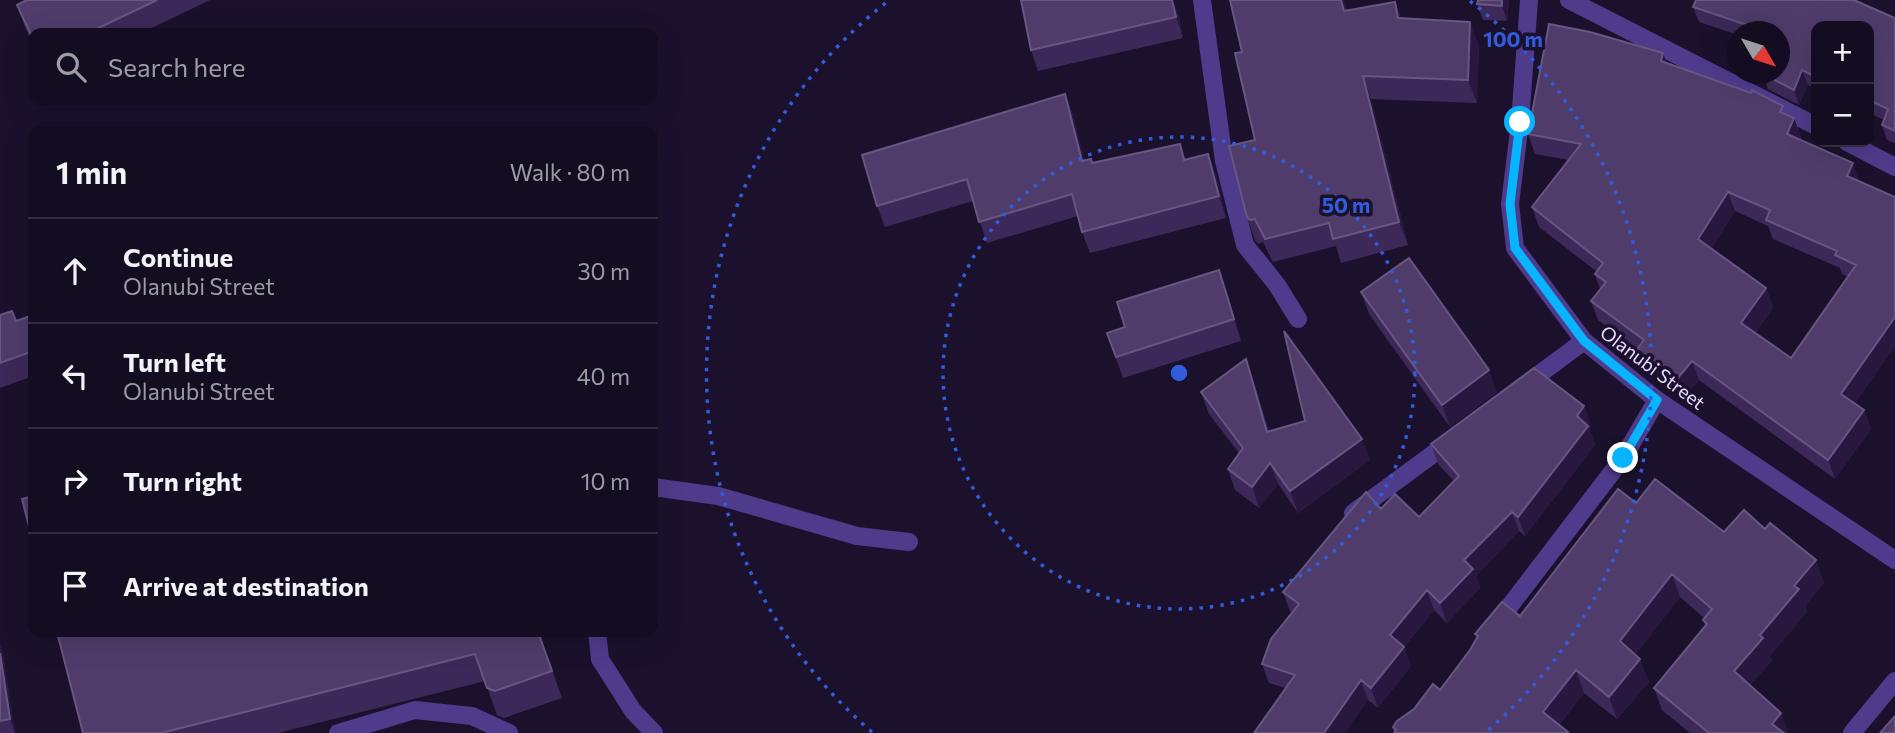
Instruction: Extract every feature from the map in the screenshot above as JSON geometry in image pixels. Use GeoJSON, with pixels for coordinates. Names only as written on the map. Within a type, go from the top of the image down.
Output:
{"type":"FeatureCollection","features":[{"type":"Feature","properties":{"kind":"street"},"geometry":{"type":"LineString","coordinates":[[1202,0],[1224,161],[1245,245],[1277,285],[1298,319]]}},
{"type":"Feature","properties":{"kind":"street","name":"Olanubi Street"},"geometry":{"type":"LineString","coordinates":[[1529,0],[1520,122],[1510,204],[1515,248],[1584,341],[1657,400],[1895,560]]}},
{"type":"Feature","properties":{"kind":"street"},"geometry":{"type":"LineString","coordinates":[[1569,0],[1811,123]]}},
{"type":"Feature","properties":{"kind":"street"},"geometry":{"type":"LineString","coordinates":[[1857,147],[1895,167]]}},
{"type":"Feature","properties":{"kind":"street"},"geometry":{"type":"LineString","coordinates":[[1505,400],[1584,341]]}},
{"type":"Feature","properties":{"kind":"street"},"geometry":{"type":"LineString","coordinates":[[1486,636],[1536,576],[1623,458],[1657,400]]}},
{"type":"Feature","properties":{"kind":"street"},"geometry":{"type":"LineString","coordinates":[[1349,516],[1461,433]]}},
{"type":"Feature","properties":{"kind":"street"},"geometry":{"type":"LineString","coordinates":[[658,487],[718,496],[857,536],[909,542]]}},
{"type":"Feature","properties":{"kind":"street"},"geometry":{"type":"LineString","coordinates":[[598,637],[600,659],[633,712],[654,733]]}},
{"type":"Feature","properties":{"kind":"street"},"geometry":{"type":"LineString","coordinates":[[1852,733],[1895,681]]}},
{"type":"Feature","properties":{"kind":"street"},"geometry":{"type":"LineString","coordinates":[[338,733],[415,710],[472,716],[509,733]]}},
{"type":"Feature","properties":{"kind":"building"},"geometry":{"type":"Polygon","coordinates":[[[27,0],[157,0],[98,28],[28,28],[17,5],[27,0]]]}},
{"type":"Feature","properties":{"kind":"building"},"geometry":{"type":"Polygon","coordinates":[[[1021,0],[1172,0],[1176,17],[1031,50],[1021,0]]]}},
{"type":"Feature","properties":{"kind":"building"},"geometry":{"type":"Polygon","coordinates":[[[1230,0],[1341,0],[1344,11],[1395,2],[1398,18],[1470,22],[1468,80],[1363,76],[1399,222],[1333,239],[1329,223],[1265,239],[1255,219],[1250,220],[1247,217],[1229,146],[1255,140],[1235,53],[1242,52],[1230,0]]]}},
{"type":"Feature","properties":{"kind":"building"},"geometry":{"type":"Polygon","coordinates":[[[1478,0],[1502,0],[1502,6],[1477,4],[1478,0]]]}},
{"type":"Feature","properties":{"kind":"building"},"geometry":{"type":"Polygon","coordinates":[[[1696,0],[1854,0],[1895,18],[1895,131],[1882,125],[1888,109],[1874,102],[1874,21],[1811,21],[1811,74],[1802,70],[1794,90],[1782,84],[1790,84],[1790,21],[1735,21],[1693,7],[1696,0]]]}},
{"type":"Feature","properties":{"kind":"building"},"geometry":{"type":"Polygon","coordinates":[[[1549,24],[1590,32],[1663,53],[1661,61],[1751,93],[1752,90],[1783,106],[1780,112],[1794,118],[1787,134],[1811,145],[1811,147],[1853,163],[1847,176],[1895,197],[1895,317],[1841,394],[1864,410],[1828,460],[1692,361],[1676,380],[1637,349],[1644,340],[1591,301],[1606,282],[1595,274],[1603,263],[1532,207],[1581,144],[1528,134],[1549,24]],[[1728,192],[1698,239],[1766,288],[1741,323],[1791,358],[1856,265],[1835,255],[1837,251],[1766,220],[1770,210],[1728,192]]]}},
{"type":"Feature","properties":{"kind":"building"},"geometry":{"type":"Polygon","coordinates":[[[1065,94],[1082,161],[1091,159],[1092,163],[1180,144],[1184,160],[1208,154],[1219,196],[1082,232],[1072,194],[979,222],[967,179],[877,206],[862,155],[1065,94]]]}},
{"type":"Feature","properties":{"kind":"building"},"geometry":{"type":"Polygon","coordinates":[[[1409,258],[1489,370],[1442,405],[1361,292],[1409,258]]]}},
{"type":"Feature","properties":{"kind":"building"},"geometry":{"type":"Polygon","coordinates":[[[1219,270],[1234,319],[1116,357],[1107,333],[1125,327],[1117,302],[1219,270]]]}},
{"type":"Feature","properties":{"kind":"building"},"geometry":{"type":"Polygon","coordinates":[[[12,311],[16,321],[28,317],[28,353],[0,363],[0,315],[12,311]]]}},
{"type":"Feature","properties":{"kind":"building"},"geometry":{"type":"Polygon","coordinates":[[[1284,331],[1362,439],[1290,491],[1270,463],[1252,487],[1228,469],[1243,448],[1201,392],[1246,359],[1267,432],[1305,421],[1284,331]]]}},
{"type":"Feature","properties":{"kind":"building"},"geometry":{"type":"Polygon","coordinates":[[[1534,368],[1584,406],[1577,416],[1588,426],[1518,517],[1512,512],[1464,560],[1473,569],[1440,603],[1427,590],[1390,635],[1404,647],[1371,688],[1361,680],[1324,733],[1254,733],[1295,675],[1262,664],[1271,639],[1299,604],[1283,592],[1366,492],[1381,509],[1395,494],[1419,517],[1459,476],[1431,444],[1534,368]]]}},
{"type":"Feature","properties":{"kind":"building"},"geometry":{"type":"Polygon","coordinates":[[[1655,479],[1724,532],[1744,510],[1765,529],[1770,523],[1816,560],[1794,586],[1799,589],[1760,635],[1763,638],[1734,671],[1781,713],[1772,724],[1784,733],[1709,733],[1654,688],[1707,624],[1703,620],[1712,609],[1672,574],[1620,641],[1640,659],[1609,697],[1576,670],[1543,712],[1568,732],[1394,733],[1396,730],[1393,727],[1397,721],[1414,709],[1433,684],[1440,690],[1470,650],[1478,636],[1475,634],[1502,602],[1520,616],[1618,489],[1636,503],[1655,479]]]}},
{"type":"Feature","properties":{"kind":"building"},"geometry":{"type":"Polygon","coordinates":[[[28,497],[28,522],[22,499],[28,497]]]}},
{"type":"Feature","properties":{"kind":"building"},"geometry":{"type":"Polygon","coordinates":[[[58,637],[540,637],[552,671],[495,691],[487,688],[475,654],[161,733],[83,733],[58,637]]]}},
{"type":"Feature","properties":{"kind":"building"},"geometry":{"type":"Polygon","coordinates":[[[0,653],[10,719],[0,721],[0,653]]]}},
{"type":"Feature","properties":{"kind":"building"},"geometry":{"type":"Polygon","coordinates":[[[1895,716],[1895,733],[1880,733],[1895,716]]]}},
{"type":"Feature","properties":{"kind":"route"},"geometry":{"type":"LineString","coordinates":[[1520,122],[1510,204],[1515,248],[1584,341],[1657,400],[1623,458]]}}]}
